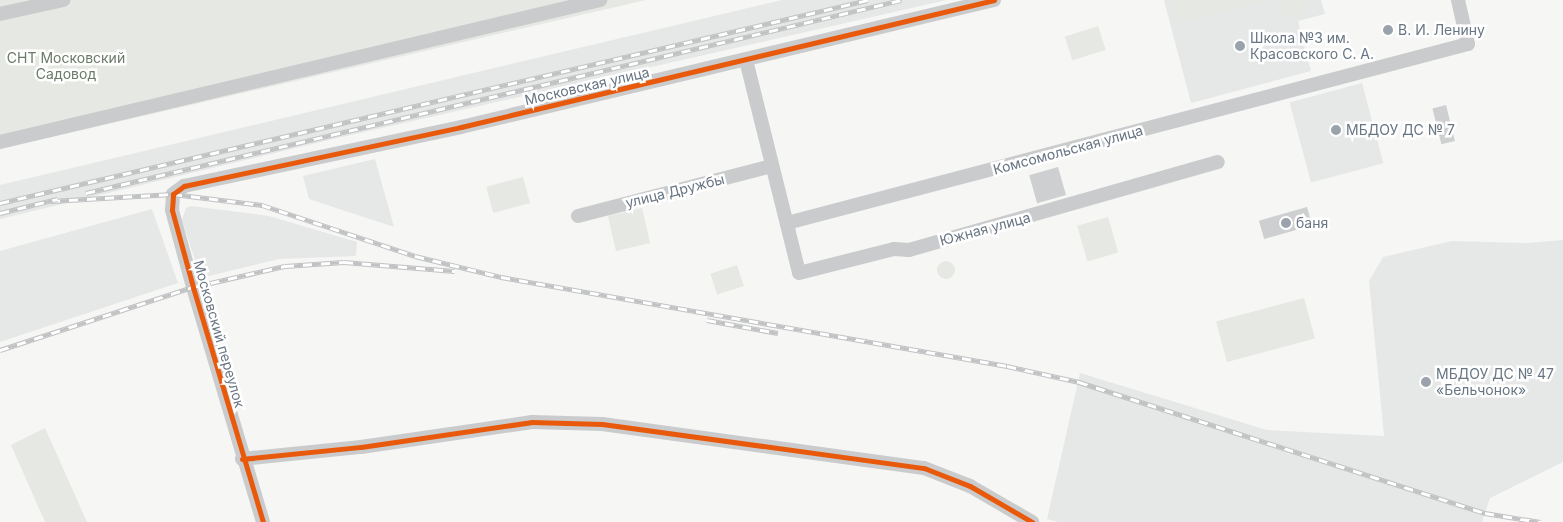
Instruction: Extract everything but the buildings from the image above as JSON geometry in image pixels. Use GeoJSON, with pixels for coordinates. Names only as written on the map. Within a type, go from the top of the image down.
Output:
{"type":"FeatureCollection","features":[{"type":"Feature","properties":{"kind":"street"},"geometry":{"type":"LineString","coordinates":[[0,14],[63,0]]}},
{"type":"Feature","properties":{"kind":"street"},"geometry":{"type":"LineString","coordinates":[[0,142],[600,0]]}},
{"type":"Feature","properties":{"kind":"street","name":"Московская улица"},"geometry":{"type":"LineString","coordinates":[[184,186],[461,128],[994,0]]}},
{"type":"Feature","properties":{"kind":"street","name":"Комсомольская улица"},"geometry":{"type":"LineString","coordinates":[[787,224],[1468,44],[1458,0]]}},
{"type":"Feature","properties":{"kind":"street"},"geometry":{"type":"LineString","coordinates":[[746,60],[787,224]]}},
{"type":"Feature","properties":{"kind":"street","name":"Южная улица"},"geometry":{"type":"LineString","coordinates":[[787,224],[799,273],[894,249],[910,250],[1218,162]]}},
{"type":"Feature","properties":{"kind":"street","name":"улица Дружбы"},"geometry":{"type":"LineString","coordinates":[[578,216],[772,166]]}},
{"type":"Feature","properties":{"kind":"street","name":"Московский переулок"},"geometry":{"type":"LineString","coordinates":[[184,186],[170,198],[172,210],[242,459],[263,522]]}},
{"type":"Feature","properties":{"kind":"street"},"geometry":{"type":"LineString","coordinates":[[242,459],[362,447],[532,422],[602,424],[924,468],[970,486],[1032,522]]}},
{"type":"Feature","properties":{"kind":"shaded area"},"geometry":{"type":"Polygon","coordinates":[[[782,0],[947,0],[329,140],[0,219],[0,185],[782,0]]]}},
{"type":"Feature","properties":{"kind":"shaded area","name":"Школа №3 им. Красовского С. А."},"geometry":{"type":"Polygon","coordinates":[[[1164,0],[1321,0],[1325,14],[1298,21],[1311,71],[1191,103],[1164,0]]]}},
{"type":"Feature","properties":{"kind":"shaded area","name":"МБДОУ ДС № 7"},"geometry":{"type":"Polygon","coordinates":[[[1362,83],[1383,163],[1311,183],[1290,102],[1362,83]]]}},
{"type":"Feature","properties":{"kind":"shaded area"},"geometry":{"type":"Polygon","coordinates":[[[375,159],[394,227],[309,199],[303,176],[375,159]]]}},
{"type":"Feature","properties":{"kind":"shaded area"},"geometry":{"type":"Polygon","coordinates":[[[191,206],[269,216],[357,242],[356,256],[279,259],[201,278],[182,220],[186,208],[191,206]]]}},
{"type":"Feature","properties":{"kind":"shaded area"},"geometry":{"type":"Polygon","coordinates":[[[152,209],[178,283],[0,342],[0,251],[152,209]]]}},
{"type":"Feature","properties":{"kind":"shaded area"},"geometry":{"type":"Polygon","coordinates":[[[1563,240],[1563,462],[1490,498],[1482,522],[1058,522],[1047,519],[1080,373],[1267,430],[1384,436],[1369,281],[1383,257],[1452,241],[1527,243],[1563,240]]]}},
{"type":"Feature","properties":{"kind":"green space","name":"СНТ Московский Садовод"},"geometry":{"type":"Polygon","coordinates":[[[0,0],[646,0],[0,149],[0,0]]]}},
{"type":"Feature","properties":{"kind":"green space"},"geometry":{"type":"Polygon","coordinates":[[[1170,0],[1264,0],[1264,1],[1176,23],[1170,0]]]}},
{"type":"Feature","properties":{"kind":"green space"},"geometry":{"type":"Polygon","coordinates":[[[1276,0],[1307,0],[1308,4],[1304,13],[1290,18],[1280,13],[1276,0]]]}},
{"type":"Feature","properties":{"kind":"green space"},"geometry":{"type":"Polygon","coordinates":[[[1098,26],[1106,50],[1072,61],[1065,37],[1098,26]]]}},
{"type":"Feature","properties":{"kind":"green space"},"geometry":{"type":"Polygon","coordinates":[[[523,177],[530,203],[493,213],[486,187],[523,177]]]}},
{"type":"Feature","properties":{"kind":"green space"},"geometry":{"type":"Polygon","coordinates":[[[642,208],[650,243],[616,251],[608,216],[642,208]]]}},
{"type":"Feature","properties":{"kind":"green space"},"geometry":{"type":"Polygon","coordinates":[[[1108,217],[1118,253],[1087,261],[1077,226],[1108,217]]]}},
{"type":"Feature","properties":{"kind":"green space"},"geometry":{"type":"Polygon","coordinates":[[[946,261],[952,264],[955,270],[952,276],[946,279],[940,276],[937,270],[940,264],[946,261]]]}},
{"type":"Feature","properties":{"kind":"green space"},"geometry":{"type":"Polygon","coordinates":[[[737,265],[744,286],[717,295],[710,274],[737,265]]]}},
{"type":"Feature","properties":{"kind":"green space"},"geometry":{"type":"Polygon","coordinates":[[[1304,298],[1315,339],[1227,362],[1216,322],[1304,298]]]}},
{"type":"Feature","properties":{"kind":"green space"},"geometry":{"type":"Polygon","coordinates":[[[45,428],[87,522],[45,522],[11,445],[45,428]]]}},
{"type":"Feature","properties":{"kind":"railway"},"geometry":{"type":"LineString","coordinates":[[0,203],[868,0]]}},
{"type":"Feature","properties":{"kind":"railway"},"geometry":{"type":"LineString","coordinates":[[86,193],[901,0]]}},
{"type":"Feature","properties":{"kind":"railway"},"geometry":{"type":"LineString","coordinates":[[51,201],[173,194],[262,205],[415,256],[501,277],[1007,366],[1079,382],[1485,513],[1540,522]]}},
{"type":"Feature","properties":{"kind":"railway"},"geometry":{"type":"LineString","coordinates":[[0,213],[57,199]]}},
{"type":"Feature","properties":{"kind":"railway"},"geometry":{"type":"LineString","coordinates":[[0,350],[193,287],[285,266],[344,262],[455,271]]}},
{"type":"Feature","properties":{"kind":"railway"},"geometry":{"type":"LineString","coordinates":[[707,320],[778,333]]}},
{"type":"Feature","properties":{"kind":"cycle path"},"geometry":{"type":"LineString","coordinates":[[263,522],[172,210],[173,194],[184,186],[461,127],[994,0]]}},
{"type":"Feature","properties":{"kind":"cycle path"},"geometry":{"type":"LineString","coordinates":[[242,459],[361,447],[532,422],[602,424],[924,468],[970,486],[1032,522]]}},
{"type":"Feature","properties":{"kind":"place","name":"В. И. Ленину"},"geometry":{"type":"Point","coordinates":[1388,30]}},
{"type":"Feature","properties":{"kind":"place","name":"Школа №3 им. Красовского С. А."},"geometry":{"type":"Point","coordinates":[1240,46]}},
{"type":"Feature","properties":{"kind":"place","name":"МБДОУ ДС № 7"},"geometry":{"type":"Point","coordinates":[1336,130]}},
{"type":"Feature","properties":{"kind":"place","name":"баня"},"geometry":{"type":"Point","coordinates":[1286,223]}},
{"type":"Feature","properties":{"kind":"place","name":"МБДОУ ДС № 47 «Бельчонок»"},"geometry":{"type":"Point","coordinates":[1426,382]}}]}
